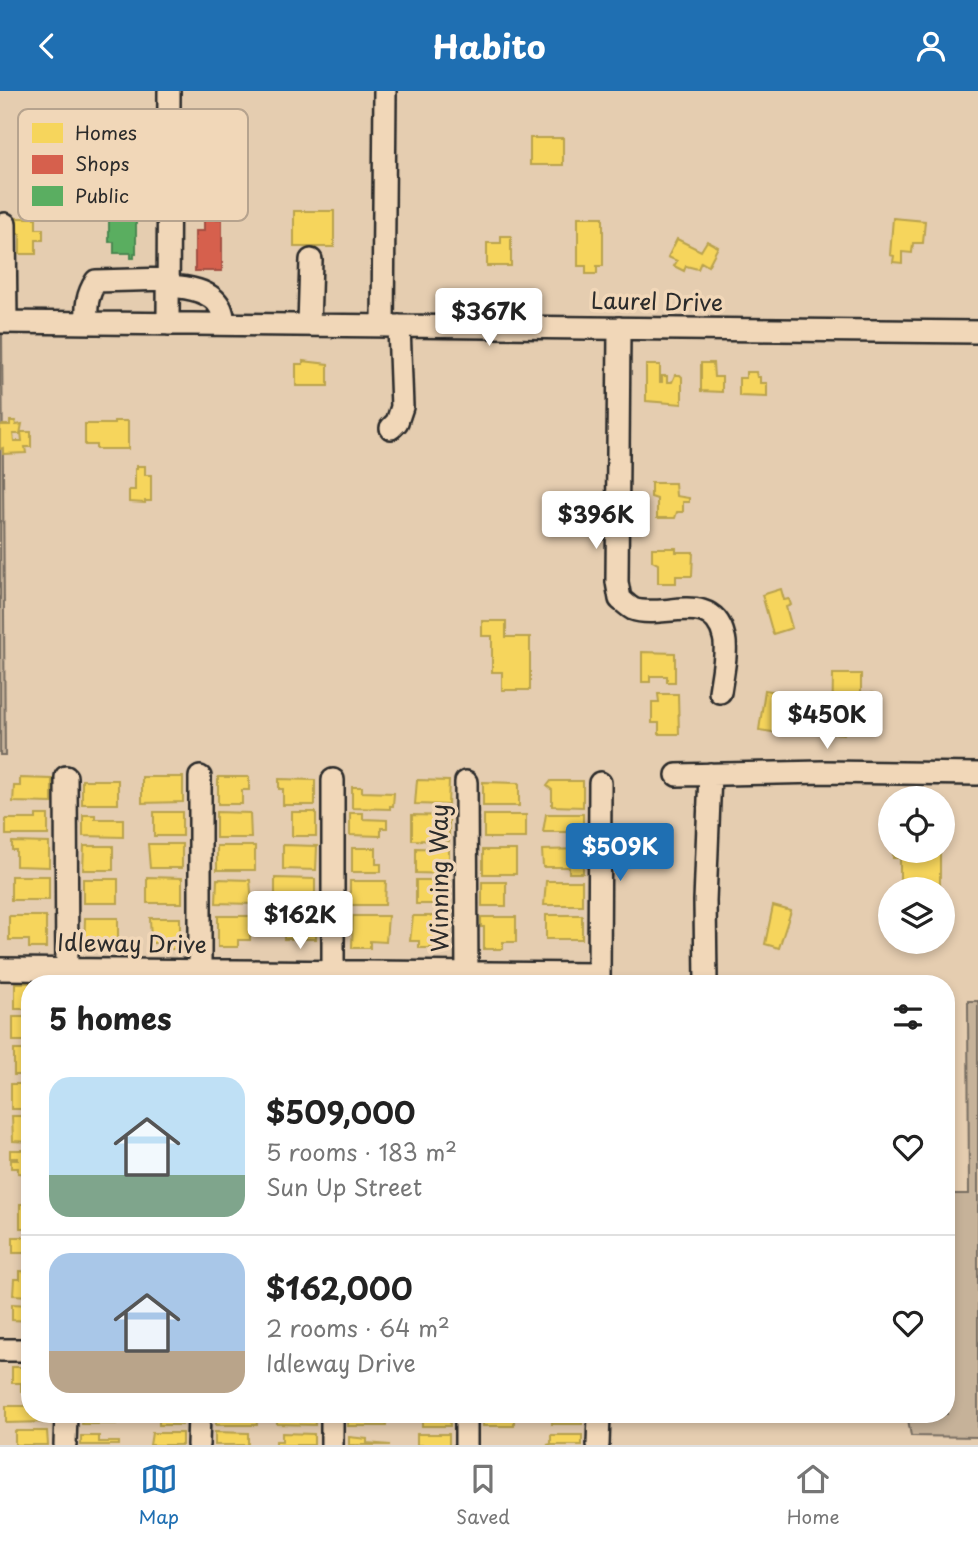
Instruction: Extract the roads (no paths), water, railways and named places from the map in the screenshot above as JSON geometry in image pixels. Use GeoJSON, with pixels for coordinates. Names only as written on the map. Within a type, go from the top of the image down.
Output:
{"type":"FeatureCollection","features":[{"type":"Feature","properties":{"kind":"street"},"geometry":{"type":"LineString","coordinates":[[169,91],[169,109]]}},
{"type":"Feature","properties":{"kind":"street"},"geometry":{"type":"LineString","coordinates":[[385,91],[391,326],[402,407],[397,422],[391,428]]}},
{"type":"Feature","properties":{"kind":"street"},"geometry":{"type":"LineString","coordinates":[[168,324],[169,221]]}},
{"type":"Feature","properties":{"kind":"street"},"geometry":{"type":"LineString","coordinates":[[3,322],[5,225]]}},
{"type":"Feature","properties":{"kind":"street"},"geometry":{"type":"LineString","coordinates":[[309,325],[311,260]]}},
{"type":"Feature","properties":{"kind":"street"},"geometry":{"type":"LineString","coordinates":[[87,323],[86,303],[96,281],[169,282],[190,287],[207,295],[220,306],[225,324]]}},
{"type":"Feature","properties":{"kind":"street","name":"Laurel Drive"},"geometry":{"type":"LineString","coordinates":[[3,322],[978,332]]}},
{"type":"Feature","properties":{"kind":"street"},"geometry":{"type":"LineString","coordinates":[[619,328],[617,582],[620,599],[634,610],[685,609],[704,612],[717,619],[725,639],[720,692]]}},
{"type":"Feature","properties":{"kind":"street"},"geometry":{"type":"LineString","coordinates":[[677,775],[823,772],[978,774]]}},
{"type":"Feature","properties":{"kind":"street"},"geometry":{"type":"LineString","coordinates":[[706,975],[705,901],[710,774]]}},
{"type":"Feature","properties":{"kind":"street"},"geometry":{"type":"LineString","coordinates":[[66,777],[67,975]]}},
{"type":"Feature","properties":{"kind":"street"},"geometry":{"type":"LineString","coordinates":[[200,777],[200,975]]}},
{"type":"Feature","properties":{"kind":"street"},"geometry":{"type":"LineString","coordinates":[[333,780],[333,975]]}},
{"type":"Feature","properties":{"kind":"street","name":"Winning Way"},"geometry":{"type":"LineString","coordinates":[[466,782],[467,975]]}},
{"type":"Feature","properties":{"kind":"street"},"geometry":{"type":"LineString","coordinates":[[599,975],[600,783]]}},
{"type":"Feature","properties":{"kind":"street","name":"Idleway Drive"},"geometry":{"type":"LineString","coordinates":[[0,969],[50,975]]}},
{"type":"Feature","properties":{"kind":"street"},"geometry":{"type":"LineString","coordinates":[[0,1350],[21,1350]]}},
{"type":"Feature","properties":{"kind":"street"},"geometry":{"type":"LineString","coordinates":[[65,1445],[66,1423]]}},
{"type":"Feature","properties":{"kind":"street"},"geometry":{"type":"LineString","coordinates":[[198,1423],[198,1445]]}},
{"type":"Feature","properties":{"kind":"street"},"geometry":{"type":"LineString","coordinates":[[332,1423],[332,1445]]}},
{"type":"Feature","properties":{"kind":"street"},"geometry":{"type":"LineString","coordinates":[[466,1423],[466,1445]]}},
{"type":"Feature","properties":{"kind":"street"},"geometry":{"type":"LineString","coordinates":[[598,1445],[599,1423]]}}]}
